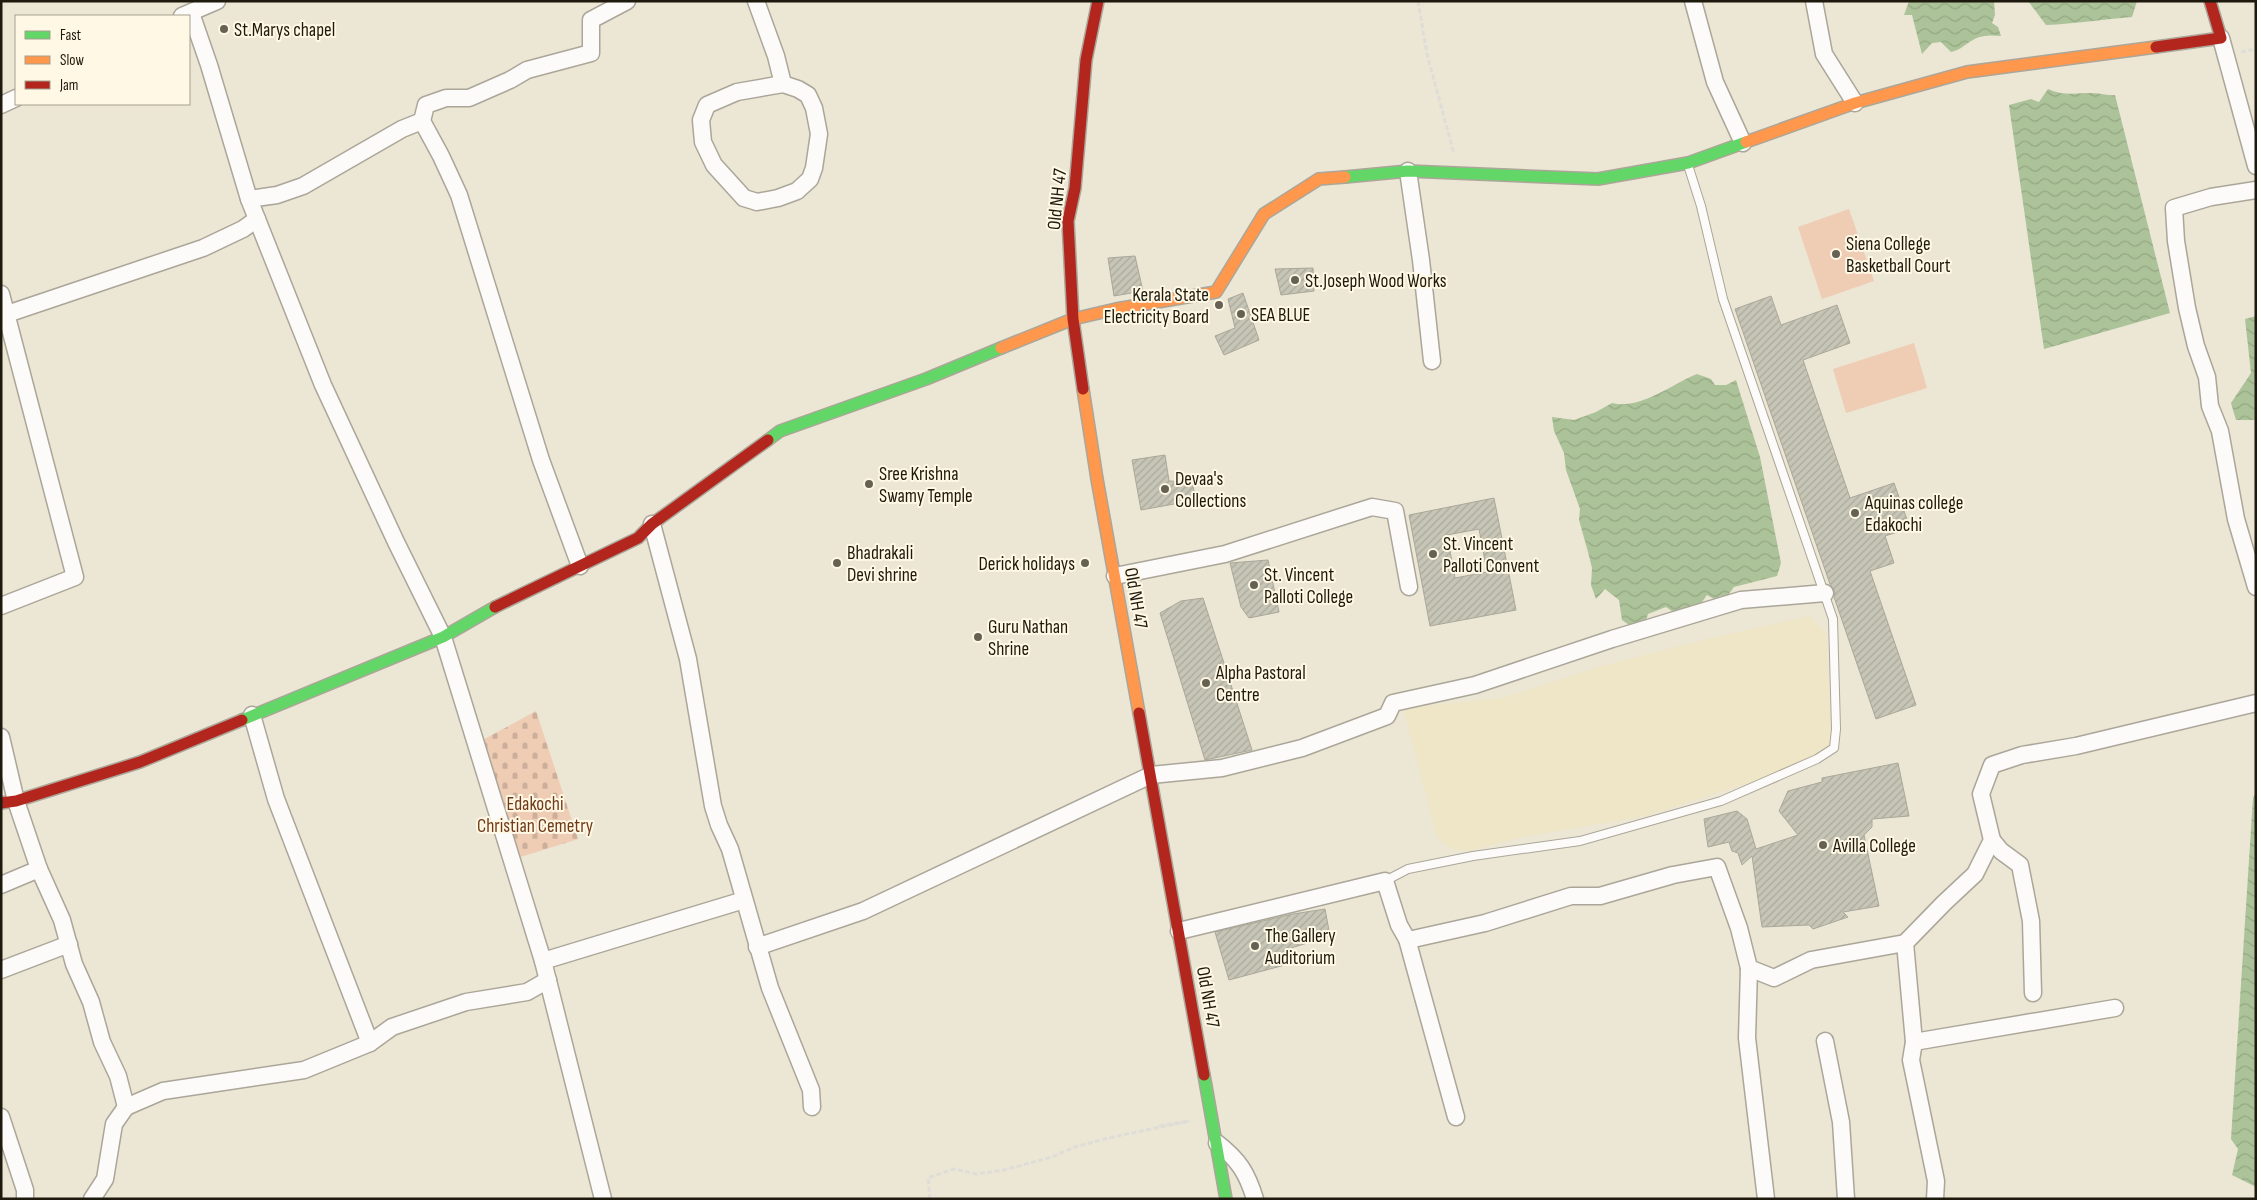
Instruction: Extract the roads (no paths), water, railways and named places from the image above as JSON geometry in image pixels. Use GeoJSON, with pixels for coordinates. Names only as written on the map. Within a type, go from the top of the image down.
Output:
{"type":"FeatureCollection","features":[{"type":"Feature","properties":{"kind":"street"},"geometry":{"type":"LineString","coordinates":[[187,14],[217,1]]}},
{"type":"Feature","properties":{"kind":"street"},"geometry":{"type":"LineString","coordinates":[[580,566],[541,460],[458,195],[442,156],[422,121],[426,105],[446,98],[469,98],[510,80],[527,70],[591,53],[591,20],[627,1]]}},
{"type":"Feature","properties":{"kind":"street"},"geometry":{"type":"LineString","coordinates":[[756,1],[776,56],[783,84]]}},
{"type":"Feature","properties":{"kind":"street","name":"Old NH 47"},"geometry":{"type":"LineString","coordinates":[[1098,1],[1086,60],[1076,188],[1068,221],[1073,319],[1097,479],[1218,1143],[1226,1199]]}},
{"type":"Feature","properties":{"kind":"street"},"geometry":{"type":"LineString","coordinates":[[1693,1],[1715,82],[1742,144]]}},
{"type":"Feature","properties":{"kind":"street"},"geometry":{"type":"LineString","coordinates":[[1814,1],[1824,54],[1855,103]]}},
{"type":"Feature","properties":{"kind":"street"},"geometry":{"type":"LineString","coordinates":[[2210,1],[2256,166]]}},
{"type":"Feature","properties":{"kind":"street"},"geometry":{"type":"LineString","coordinates":[[190,21],[209,65],[249,199],[323,385],[396,542],[443,637],[543,961],[603,1199]]}},
{"type":"Feature","properties":{"kind":"street"},"geometry":{"type":"LineString","coordinates":[[9,802],[140,762],[443,637],[478,615],[638,538],[652,524],[780,431],[926,379],[1073,319],[1116,309],[1216,292],[1264,214],[1320,179],[1408,171],[1598,179],[1688,163],[1855,103],[1967,72],[2221,38]]}},
{"type":"Feature","properties":{"kind":"street"},"geometry":{"type":"LineString","coordinates":[[783,84],[808,95],[814,108],[819,134],[814,168],[810,179],[797,191],[757,202],[744,198],[714,165],[703,142],[701,120],[707,105],[737,92],[783,84]]}},
{"type":"Feature","properties":{"kind":"street"},"geometry":{"type":"LineString","coordinates":[[1,106],[15,99]]}},
{"type":"Feature","properties":{"kind":"street"},"geometry":{"type":"LineString","coordinates":[[249,199],[277,195],[302,186],[402,129],[422,121]]}},
{"type":"Feature","properties":{"kind":"street"},"geometry":{"type":"LineString","coordinates":[[1408,171],[1432,361]]}},
{"type":"Feature","properties":{"kind":"street"},"geometry":{"type":"LineString","coordinates":[[2256,190],[2211,197],[2174,208],[2176,241],[2187,308],[2196,346],[2207,377],[2210,406],[2220,430],[2236,519],[2256,587]]}},
{"type":"Feature","properties":{"kind":"street"},"geometry":{"type":"LineString","coordinates":[[4,316],[203,248],[243,229],[257,220]]}},
{"type":"Feature","properties":{"kind":"street"},"geometry":{"type":"LineString","coordinates":[[1,294],[4,316],[75,576],[1,606]]}},
{"type":"Feature","properties":{"kind":"street"},"geometry":{"type":"LineString","coordinates":[[1115,576],[1225,554],[1372,508],[1395,512],[1410,587]]}},
{"type":"Feature","properties":{"kind":"street"},"geometry":{"type":"LineString","coordinates":[[652,524],[688,659],[713,806],[730,849],[770,988],[811,1090],[812,1107]]}},
{"type":"Feature","properties":{"kind":"street"},"geometry":{"type":"LineString","coordinates":[[757,947],[863,911],[1152,775],[1222,768],[1302,748],[1387,716],[1393,703],[1475,685],[1612,639],[1741,600],[1824,593]]}},
{"type":"Feature","properties":{"kind":"street"},"geometry":{"type":"LineString","coordinates":[[2032,993],[2031,921],[2020,865],[2001,851],[1992,840],[1980,794],[1992,765],[2022,755],[2076,746],[2256,702]]}},
{"type":"Feature","properties":{"kind":"street"},"geometry":{"type":"LineString","coordinates":[[252,715],[276,799],[370,1044]]}},
{"type":"Feature","properties":{"kind":"street"},"geometry":{"type":"LineString","coordinates":[[1,737],[9,802],[62,920],[74,964],[91,1002],[102,1042],[118,1076],[126,1107]]}},
{"type":"Feature","properties":{"kind":"street"},"geometry":{"type":"LineString","coordinates":[[1749,968],[1774,978],[1811,960],[1905,944],[1975,874],[1992,840]]}},
{"type":"Feature","properties":{"kind":"street"},"geometry":{"type":"LineString","coordinates":[[1407,939],[1485,923],[1571,896],[1600,896],[1656,882],[1673,875],[1717,867],[1739,928],[1749,968],[1747,1038],[1766,1199]]}},
{"type":"Feature","properties":{"kind":"street"},"geometry":{"type":"LineString","coordinates":[[1,885],[39,869]]}},
{"type":"Feature","properties":{"kind":"street"},"geometry":{"type":"LineString","coordinates":[[1179,932],[1385,881],[1399,925],[1407,939],[1456,1117]]}},
{"type":"Feature","properties":{"kind":"street"},"geometry":{"type":"LineString","coordinates":[[543,961],[744,900]]}},
{"type":"Feature","properties":{"kind":"street"},"geometry":{"type":"LineString","coordinates":[[1,970],[69,944]]}},
{"type":"Feature","properties":{"kind":"street"},"geometry":{"type":"LineString","coordinates":[[1905,944],[1914,1042],[1910,1060],[1936,1181],[1935,1199]]}},
{"type":"Feature","properties":{"kind":"street"},"geometry":{"type":"LineString","coordinates":[[92,1199],[106,1178],[114,1124],[126,1107],[163,1091],[304,1070],[370,1044],[392,1027],[466,1002],[527,992],[548,980]]}},
{"type":"Feature","properties":{"kind":"street"},"geometry":{"type":"LineString","coordinates":[[1914,1042],[2115,1008]]}},
{"type":"Feature","properties":{"kind":"street"},"geometry":{"type":"LineString","coordinates":[[1825,1041],[1841,1122],[1846,1199]]}},
{"type":"Feature","properties":{"kind":"street"},"geometry":{"type":"LineString","coordinates":[[1,1117],[26,1190],[25,1199]]}},
{"type":"Feature","properties":{"kind":"street"},"geometry":{"type":"LineString","coordinates":[[1213,1199],[1218,1143]]}},
{"type":"Feature","properties":{"kind":"street"},"geometry":{"type":"LineString","coordinates":[[1218,1143],[1247,1174],[1255,1199]]}},
{"type":"Feature","properties":{"kind":"lane"},"geometry":{"type":"LineString","coordinates":[[1385,881],[1408,869],[1474,856],[1580,841],[1721,801],[1817,759],[1834,748],[1836,729],[1833,619],[1722,299],[1701,206],[1688,163]]}},
{"type":"Feature","properties":{"kind":"water"},"geometry":{"type":"Polygon","coordinates":[[[1909,1],[1994,1],[1995,15],[1992,23],[1998,27],[2001,36],[1979,37],[1958,50],[1951,52],[1941,42],[1932,43],[1922,54],[1912,15],[1904,15],[1909,1]]]}},
{"type":"Feature","properties":{"kind":"water"},"geometry":{"type":"Polygon","coordinates":[[[2028,1],[2137,1],[2132,17],[2046,25],[2028,1]]]}},
{"type":"Feature","properties":{"kind":"water"},"geometry":{"type":"Polygon","coordinates":[[[2048,89],[2064,93],[2115,95],[2170,313],[2044,349],[2009,105],[2031,99],[2039,102],[2048,89]]]}},
{"type":"Feature","properties":{"kind":"water"},"geometry":{"type":"Polygon","coordinates":[[[2256,316],[2256,420],[2236,420],[2231,403],[2251,373],[2245,319],[2256,316]]]}},
{"type":"Feature","properties":{"kind":"water"},"geometry":{"type":"Polygon","coordinates":[[[1697,374],[1711,379],[1715,385],[1726,385],[1736,380],[1760,457],[1781,563],[1777,576],[1734,587],[1725,599],[1721,596],[1714,599],[1707,595],[1695,612],[1676,614],[1666,607],[1648,614],[1644,626],[1632,627],[1622,620],[1619,600],[1605,589],[1596,599],[1591,585],[1592,568],[1579,520],[1580,509],[1566,470],[1564,453],[1554,431],[1552,417],[1574,420],[1596,412],[1612,403],[1634,403],[1645,400],[1697,374]]]}},
{"type":"Feature","properties":{"kind":"water"},"geometry":{"type":"Polygon","coordinates":[[[2256,792],[2256,1187],[2232,1175],[2238,1149],[2231,1139],[2253,798],[2256,792]]]}},
{"type":"Feature","properties":{"kind":"place","name":"St.Marys chapel"},"geometry":{"type":"Point","coordinates":[224,29]}},
{"type":"Feature","properties":{"kind":"place","name":"Siena College Basketball Court"},"geometry":{"type":"Point","coordinates":[1836,254]}},
{"type":"Feature","properties":{"kind":"place","name":"St.Joseph Wood Works"},"geometry":{"type":"Point","coordinates":[1295,280]}},
{"type":"Feature","properties":{"kind":"place","name":"Kerala State Electricity Board"},"geometry":{"type":"Point","coordinates":[1219,305]}},
{"type":"Feature","properties":{"kind":"place","name":"SEA BLUE"},"geometry":{"type":"Point","coordinates":[1241,314]}},
{"type":"Feature","properties":{"kind":"place","name":"Sree Krishna Swamy Temple"},"geometry":{"type":"Point","coordinates":[869,484]}},
{"type":"Feature","properties":{"kind":"place","name":"Devaa's Collections"},"geometry":{"type":"Point","coordinates":[1165,489]}},
{"type":"Feature","properties":{"kind":"place","name":"Aquinas college Edakochi"},"geometry":{"type":"Point","coordinates":[1855,513]}},
{"type":"Feature","properties":{"kind":"place","name":"St. Vincent Palloti Convent"},"geometry":{"type":"Point","coordinates":[1433,554]}},
{"type":"Feature","properties":{"kind":"place","name":"Bhadrakali Devi shrine"},"geometry":{"type":"Point","coordinates":[837,563]}},
{"type":"Feature","properties":{"kind":"place","name":"Derick holidays"},"geometry":{"type":"Point","coordinates":[1085,563]}},
{"type":"Feature","properties":{"kind":"place","name":"St. Vincent Palloti College"},"geometry":{"type":"Point","coordinates":[1254,585]}},
{"type":"Feature","properties":{"kind":"place","name":"Guru Nathan Shrine"},"geometry":{"type":"Point","coordinates":[978,637]}},
{"type":"Feature","properties":{"kind":"place","name":"Alpha Pastoral Centre"},"geometry":{"type":"Point","coordinates":[1206,683]}},
{"type":"Feature","properties":{"kind":"place","name":"Avilla College"},"geometry":{"type":"Point","coordinates":[1823,845]}},
{"type":"Feature","properties":{"kind":"place","name":"The Gallery Auditorium"},"geometry":{"type":"Point","coordinates":[1255,946]}},
{"type":"Feature","properties":{"kind":"park label","name":"Edakochi Christian Cemetry"},"geometry":{"type":"Point","coordinates":[535,814]}}]}
